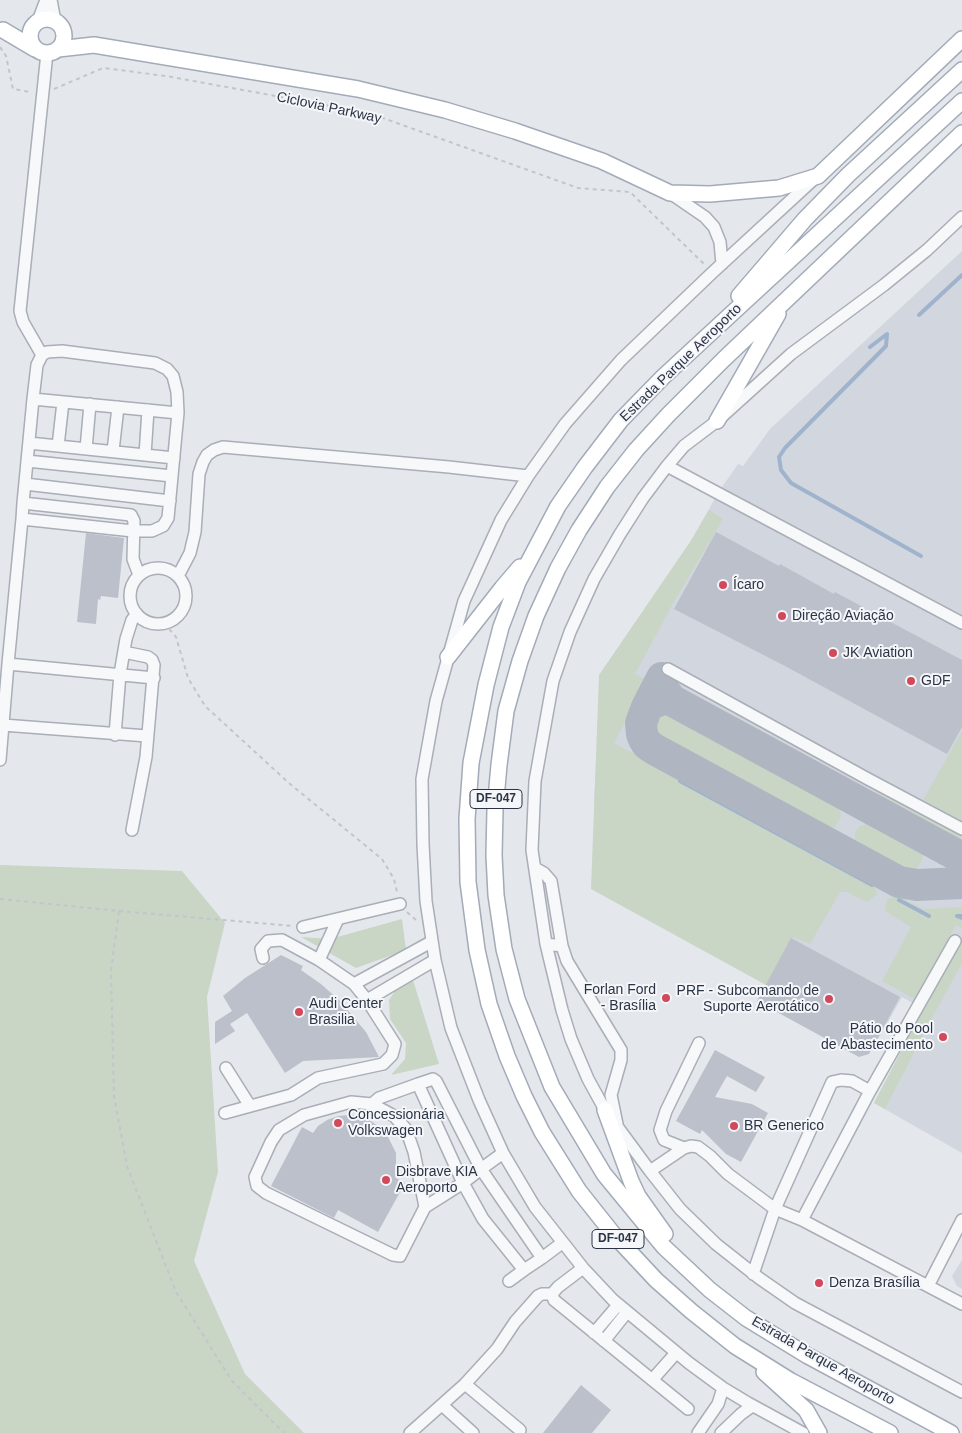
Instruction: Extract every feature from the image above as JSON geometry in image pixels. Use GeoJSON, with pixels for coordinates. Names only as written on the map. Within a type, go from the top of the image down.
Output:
{"type":"FeatureCollection","features":[{"type":"Feature","properties":{"kind":"main road"},"geometry":{"type":"LineString","coordinates":[[1,30],[35,24],[49,19],[58,24],[63,39],[47,50]]}},
{"type":"Feature","properties":{"kind":"main road"},"geometry":{"type":"LineString","coordinates":[[35,24],[30,38],[47,50]]}},
{"type":"Feature","properties":{"kind":"main road","name":"Ciclovia Parkway"},"geometry":{"type":"LineString","coordinates":[[58,24],[94,45]]}},
{"type":"Feature","properties":{"kind":"main road"},"geometry":{"type":"LineString","coordinates":[[1,30],[47,50]]}},
{"type":"Feature","properties":{"kind":"main road"},"geometry":{"type":"LineString","coordinates":[[818,176],[962,39]]}},
{"type":"Feature","properties":{"kind":"main road","name":"Ciclovia Parkway"},"geometry":{"type":"LineString","coordinates":[[47,50],[94,45],[358,89],[407,100],[515,130],[602,161],[670,193],[710,194],[755,191],[779,188],[818,176]]}},
{"type":"Feature","properties":{"kind":"main road"},"geometry":{"type":"LineString","coordinates":[[702,340],[805,219],[848,175],[962,70]]}},
{"type":"Feature","properties":{"kind":"main road","name":"Estrada Parque Aeroporto"},"geometry":{"type":"LineString","coordinates":[[885,1431],[791,1381],[735,1346],[656,1280],[614,1235],[579,1191],[542,1132],[524,1096],[489,1004],[477,950],[468,882],[467,819],[471,764],[486,685],[501,627],[518,582],[558,506],[621,420],[663,377],[840,216],[962,101]]}},
{"type":"Feature","properties":{"kind":"main road","name":"Estrada Parque Aeroporto"},"geometry":{"type":"LineString","coordinates":[[952,1433],[779,1339],[746,1318],[700,1281],[664,1247],[604,1174],[552,1087],[517,999],[504,949],[496,895],[494,855],[495,810],[506,711],[520,661],[536,616],[558,568],[579,530],[607,487],[636,450],[710,373],[962,133]]}},
{"type":"Feature","properties":{"kind":"main road"},"geometry":{"type":"LineString","coordinates":[[717,421],[786,300]]}},
{"type":"Feature","properties":{"kind":"main road"},"geometry":{"type":"LineString","coordinates":[[448,657],[502,588],[531,555]]}},
{"type":"Feature","properties":{"kind":"main road"},"geometry":{"type":"LineString","coordinates":[[605,1110],[638,1196],[700,1281]]}},
{"type":"Feature","properties":{"kind":"main road"},"geometry":{"type":"LineString","coordinates":[[735,1346],[806,1410],[819,1433]]}},
{"type":"Feature","properties":{"kind":"street"},"geometry":{"type":"LineString","coordinates":[[35,24],[46,0]]}},
{"type":"Feature","properties":{"kind":"street"},"geometry":{"type":"LineString","coordinates":[[51,0],[58,24]]}},
{"type":"Feature","properties":{"kind":"street"},"geometry":{"type":"LineString","coordinates":[[42,355],[23,322],[20,310],[47,50]]}},
{"type":"Feature","properties":{"kind":"street"},"geometry":{"type":"LineString","coordinates":[[804,1433],[752,1406],[723,1388],[676,1353],[618,1305],[582,1268],[562,1243],[535,1207],[503,1153],[479,1100],[451,1028],[431,942],[426,901],[422,779],[436,701],[464,601],[501,520],[528,476],[565,424],[621,360],[713,272],[818,176]]}},
{"type":"Feature","properties":{"kind":"street","name":"Ciclovia Parkway"},"geometry":{"type":"LineString","coordinates":[[670,193],[705,217],[714,227],[720,242],[722,264]]}},
{"type":"Feature","properties":{"kind":"street"},"geometry":{"type":"LineString","coordinates":[[962,217],[927,250],[884,285],[791,354],[717,421],[684,446],[667,466],[620,534],[594,579],[570,632],[553,681],[542,733],[535,781],[532,850],[546,944],[571,1039],[588,1079],[605,1110],[680,1209],[716,1244],[753,1274],[795,1303],[962,1392]]}},
{"type":"Feature","properties":{"kind":"street"},"geometry":{"type":"LineString","coordinates":[[0,760],[28,443],[37,365],[42,355],[47,352],[62,351],[155,363],[167,369],[173,376],[177,392],[178,413],[168,518],[163,526],[152,531],[134,531],[22,519]]}},
{"type":"Feature","properties":{"kind":"street"},"geometry":{"type":"LineString","coordinates":[[33,399],[178,413]]}},
{"type":"Feature","properties":{"kind":"street"},"geometry":{"type":"LineString","coordinates":[[58,446],[62,402]]}},
{"type":"Feature","properties":{"kind":"street"},"geometry":{"type":"LineString","coordinates":[[86,449],[90,404]]}},
{"type":"Feature","properties":{"kind":"street"},"geometry":{"type":"LineString","coordinates":[[113,452],[118,406]]}},
{"type":"Feature","properties":{"kind":"street"},"geometry":{"type":"LineString","coordinates":[[145,455],[148,410]]}},
{"type":"Feature","properties":{"kind":"street"},"geometry":{"type":"LineString","coordinates":[[28,443],[174,458]]}},
{"type":"Feature","properties":{"kind":"street"},"geometry":{"type":"LineString","coordinates":[[178,576],[190,553],[194,532],[199,474],[203,462],[207,455],[223,447],[528,476]]}},
{"type":"Feature","properties":{"kind":"street"},"geometry":{"type":"LineString","coordinates":[[27,461],[172,476]]}},
{"type":"Feature","properties":{"kind":"street"},"geometry":{"type":"LineString","coordinates":[[667,466],[962,623]]}},
{"type":"Feature","properties":{"kind":"street"},"geometry":{"type":"LineString","coordinates":[[25,484],[170,502]]}},
{"type":"Feature","properties":{"kind":"street"},"geometry":{"type":"LineString","coordinates":[[23,503],[131,515],[134,519],[133,558],[139,575]]}},
{"type":"Feature","properties":{"kind":"street"},"geometry":{"type":"LineString","coordinates":[[163,568],[172,571],[178,576],[185,589],[185,604],[181,613],[174,620],[154,623],[145,620],[137,614],[130,598],[134,581],[139,575],[146,570],[163,568]]}},
{"type":"Feature","properties":{"kind":"street"},"geometry":{"type":"LineString","coordinates":[[115,735],[120,674],[124,652],[129,626],[137,614]]}},
{"type":"Feature","properties":{"kind":"street"},"geometry":{"type":"LineString","coordinates":[[124,652],[144,655],[152,660],[154,665],[146,757],[132,830]]}},
{"type":"Feature","properties":{"kind":"street"},"geometry":{"type":"LineString","coordinates":[[8,664],[154,678]]}},
{"type":"Feature","properties":{"kind":"street"},"geometry":{"type":"LineString","coordinates":[[668,669],[962,829]]}},
{"type":"Feature","properties":{"kind":"street"},"geometry":{"type":"LineString","coordinates":[[3,724],[115,735],[147,736]]}},
{"type":"Feature","properties":{"kind":"street"},"geometry":{"type":"LineString","coordinates":[[535,868],[544,873],[551,881],[562,946],[567,961],[621,1050],[621,1060],[611,1095],[618,1128]]}},
{"type":"Feature","properties":{"kind":"street"},"geometry":{"type":"LineString","coordinates":[[303,927],[400,904]]}},
{"type":"Feature","properties":{"kind":"street"},"geometry":{"type":"LineString","coordinates":[[319,960],[338,919]]}},
{"type":"Feature","properties":{"kind":"street"},"geometry":{"type":"LineString","coordinates":[[225,1113],[291,1095],[318,1078],[383,1064],[392,1055],[395,1044],[367,1000],[354,984],[319,960],[282,940],[268,941],[261,950],[263,958]]}},
{"type":"Feature","properties":{"kind":"street"},"geometry":{"type":"LineString","coordinates":[[802,1220],[870,1091],[955,941]]}},
{"type":"Feature","properties":{"kind":"street"},"geometry":{"type":"LineString","coordinates":[[354,984],[431,942]]}},
{"type":"Feature","properties":{"kind":"street"},"geometry":{"type":"LineString","coordinates":[[546,944],[562,946]]}},
{"type":"Feature","properties":{"kind":"street"},"geometry":{"type":"LineString","coordinates":[[367,1000],[435,960]]}},
{"type":"Feature","properties":{"kind":"street"},"geometry":{"type":"LineString","coordinates":[[382,969],[391,986]]}},
{"type":"Feature","properties":{"kind":"street"},"geometry":{"type":"LineString","coordinates":[[684,1148],[664,1140],[660,1130],[666,1111],[699,1043]]}},
{"type":"Feature","properties":{"kind":"street"},"geometry":{"type":"LineString","coordinates":[[226,1068],[250,1106]]}},
{"type":"Feature","properties":{"kind":"street"},"geometry":{"type":"LineString","coordinates":[[372,1104],[379,1098],[433,1079],[436,1081],[482,1168],[542,1258]]}},
{"type":"Feature","properties":{"kind":"street"},"geometry":{"type":"LineString","coordinates":[[753,1274],[775,1209],[832,1082],[841,1080],[852,1081],[870,1091]]}},
{"type":"Feature","properties":{"kind":"street"},"geometry":{"type":"LineString","coordinates":[[418,1084],[463,1183],[483,1219],[524,1270]]}},
{"type":"Feature","properties":{"kind":"street"},"geometry":{"type":"LineString","coordinates":[[425,1207],[414,1152],[406,1129],[394,1116],[372,1104],[351,1102],[313,1112],[304,1115],[279,1130],[255,1177],[257,1186],[266,1193],[393,1256],[398,1256],[402,1254],[425,1207],[463,1183],[503,1153]]}},
{"type":"Feature","properties":{"kind":"street"},"geometry":{"type":"LineString","coordinates":[[650,1171],[684,1148],[698,1147],[728,1174],[775,1209],[802,1220],[962,1304]]}},
{"type":"Feature","properties":{"kind":"street"},"geometry":{"type":"LineString","coordinates":[[928,1286],[962,1220]]}},
{"type":"Feature","properties":{"kind":"street"},"geometry":{"type":"LineString","coordinates":[[509,1281],[562,1243]]}},
{"type":"Feature","properties":{"kind":"street"},"geometry":{"type":"LineString","coordinates":[[552,1294],[558,1286],[582,1268]]}},
{"type":"Feature","properties":{"kind":"street"},"geometry":{"type":"LineString","coordinates":[[552,1294],[554,1300],[688,1409]]}},
{"type":"Feature","properties":{"kind":"street"},"geometry":{"type":"LineString","coordinates":[[410,1433],[465,1384],[497,1349],[538,1296],[552,1294]]}},
{"type":"Feature","properties":{"kind":"street"},"geometry":{"type":"LineString","coordinates":[[594,1333],[618,1305]]}},
{"type":"Feature","properties":{"kind":"street"},"geometry":{"type":"LineString","coordinates":[[604,1341],[627,1312]]}},
{"type":"Feature","properties":{"kind":"street"},"geometry":{"type":"LineString","coordinates":[[652,1380],[676,1353]]}},
{"type":"Feature","properties":{"kind":"street"},"geometry":{"type":"LineString","coordinates":[[465,1384],[520,1430]]}},
{"type":"Feature","properties":{"kind":"street"},"geometry":{"type":"LineString","coordinates":[[714,1433],[700,1429],[718,1404],[723,1388]]}},
{"type":"Feature","properties":{"kind":"street"},"geometry":{"type":"LineString","coordinates":[[442,1405],[473,1433]]}},
{"type":"Feature","properties":{"kind":"street"},"geometry":{"type":"LineString","coordinates":[[721,1433],[752,1406]]}},
{"type":"Feature","properties":{"kind":"path"},"geometry":{"type":"LineString","coordinates":[[0,47],[6,56],[13,89],[42,94]]}},
{"type":"Feature","properties":{"kind":"path","name":"Ciclovia Parkway"},"geometry":{"type":"LineString","coordinates":[[42,94],[103,68],[166,76],[369,114],[578,188],[630,192],[713,272]]}},
{"type":"Feature","properties":{"kind":"path"},"geometry":{"type":"LineString","coordinates":[[164,623],[176,637],[188,678],[205,706],[290,784],[382,859],[394,879],[400,904],[408,915],[430,929]]}},
{"type":"Feature","properties":{"kind":"path"},"geometry":{"type":"LineString","coordinates":[[0,899],[303,927]]}},
{"type":"Feature","properties":{"kind":"path"},"geometry":{"type":"LineString","coordinates":[[119,910],[111,970],[114,1096],[127,1166],[176,1292],[232,1381],[284,1433]]}},
{"type":"Feature","properties":{"kind":"shaded area"},"geometry":{"type":"Polygon","coordinates":[[[962,251],[962,1153],[874,1103],[923,1009],[902,997],[878,1039],[863,1031],[851,1050],[757,1002],[766,985],[742,970],[594,800],[597,752],[692,539],[718,493],[738,464],[743,466],[770,429],[962,251]]]}},
{"type":"Feature","properties":{"kind":"shaded area"},"geometry":{"type":"Polygon","coordinates":[[[962,1260],[962,1289],[957,1286],[952,1276],[962,1260]]]}},
{"type":"Feature","properties":{"kind":"green space"},"geometry":{"type":"Polygon","coordinates":[[[709,510],[723,519],[671,607],[635,674],[647,680],[614,743],[875,884],[877,894],[867,902],[847,892],[840,892],[810,944],[793,937],[766,985],[591,889],[599,675],[692,539],[709,510]]]}},
{"type":"Feature","properties":{"kind":"green space"},"geometry":{"type":"Polygon","coordinates":[[[688,692],[719,708],[713,712],[706,712],[690,702],[687,695],[688,692]]]}},
{"type":"Feature","properties":{"kind":"green space"},"geometry":{"type":"Polygon","coordinates":[[[669,713],[833,801],[839,809],[841,816],[839,821],[835,827],[822,830],[804,826],[658,741],[653,732],[654,725],[661,715],[669,713]]]}},
{"type":"Feature","properties":{"kind":"green space"},"geometry":{"type":"Polygon","coordinates":[[[736,717],[775,738],[763,740],[747,735],[737,724],[736,717]]]}},
{"type":"Feature","properties":{"kind":"green space"},"geometry":{"type":"Polygon","coordinates":[[[962,731],[962,821],[923,800],[962,731]]]}},
{"type":"Feature","properties":{"kind":"green space"},"geometry":{"type":"Polygon","coordinates":[[[792,747],[853,781],[852,783],[845,787],[803,765],[794,758],[791,753],[792,747]]]}},
{"type":"Feature","properties":{"kind":"green space"},"geometry":{"type":"Polygon","coordinates":[[[876,792],[962,837],[962,849],[881,807],[873,800],[872,795],[876,792]]]}},
{"type":"Feature","properties":{"kind":"green space"},"geometry":{"type":"Polygon","coordinates":[[[877,823],[919,847],[923,853],[922,859],[915,870],[904,874],[895,871],[875,861],[859,849],[855,842],[855,832],[860,826],[877,823]]]}},
{"type":"Feature","properties":{"kind":"green space"},"geometry":{"type":"Polygon","coordinates":[[[0,865],[182,871],[225,923],[207,997],[218,1172],[194,1261],[245,1374],[304,1433],[0,1433],[0,865]]]}},
{"type":"Feature","properties":{"kind":"green space"},"geometry":{"type":"Polygon","coordinates":[[[895,895],[924,909],[962,907],[962,928],[956,925],[915,999],[882,981],[911,927],[885,911],[887,900],[895,895]]]}},
{"type":"Feature","properties":{"kind":"green space"},"geometry":{"type":"Polygon","coordinates":[[[402,919],[406,950],[356,968],[301,937],[330,939],[402,919]]]}},
{"type":"Feature","properties":{"kind":"green space"},"geometry":{"type":"Polygon","coordinates":[[[962,936],[962,963],[885,1109],[874,1103],[962,936]]]}},
{"type":"Feature","properties":{"kind":"green space"},"geometry":{"type":"Polygon","coordinates":[[[412,977],[439,1064],[391,1075],[405,1059],[406,1043],[390,1019],[389,1000],[399,985],[412,977]]]}},
{"type":"Feature","properties":{"kind":"building"},"geometry":{"type":"Polygon","coordinates":[[[716,532],[779,566],[780,564],[834,594],[835,592],[861,606],[863,612],[870,611],[962,660],[962,727],[947,754],[785,666],[674,609],[716,532]]]}},
{"type":"Feature","properties":{"kind":"building"},"geometry":{"type":"Polygon","coordinates":[[[86,533],[124,538],[118,598],[101,596],[100,600],[98,599],[96,624],[77,622],[86,533]]]}},
{"type":"Feature","properties":{"kind":"building","name":"PRF - Subcomando de Suporte Aerotático"},"geometry":{"type":"Polygon","coordinates":[[[791,938],[900,997],[869,1054],[859,1057],[757,1001],[791,938]]]}},
{"type":"Feature","properties":{"kind":"building"},"geometry":{"type":"Polygon","coordinates":[[[281,955],[303,966],[301,970],[340,1001],[366,1032],[379,1057],[303,1061],[285,1073],[247,1013],[230,1024],[235,1031],[215,1044],[215,1022],[232,1011],[223,996],[245,978],[281,955]]]}},
{"type":"Feature","properties":{"kind":"building"},"geometry":{"type":"Polygon","coordinates":[[[715,1050],[765,1077],[756,1092],[727,1076],[715,1097],[752,1104],[768,1113],[741,1162],[726,1154],[702,1130],[700,1134],[676,1121],[715,1050]]]}},
{"type":"Feature","properties":{"kind":"building"},"geometry":{"type":"Polygon","coordinates":[[[349,1115],[360,1116],[370,1120],[386,1133],[396,1153],[396,1178],[405,1183],[378,1232],[338,1210],[334,1218],[271,1186],[302,1127],[313,1133],[318,1126],[327,1120],[349,1115]]]}},
{"type":"Feature","properties":{"kind":"building"},"geometry":{"type":"Polygon","coordinates":[[[581,1385],[611,1410],[592,1433],[543,1433],[581,1385]]]}},
{"type":"Feature","properties":{"kind":"waterway"},"geometry":{"type":"LineString","coordinates":[[919,315],[962,275]]}},
{"type":"Feature","properties":{"kind":"waterway"},"geometry":{"type":"LineString","coordinates":[[870,347],[887,334],[886,346],[785,448],[779,457],[781,470],[791,483],[921,556]]}},
{"type":"Feature","properties":{"kind":"waterway"},"geometry":{"type":"LineString","coordinates":[[680,781],[872,885]]}},
{"type":"Feature","properties":{"kind":"waterway"},"geometry":{"type":"LineString","coordinates":[[899,900],[929,916]]}},
{"type":"Feature","properties":{"kind":"waterway"},"geometry":{"type":"LineString","coordinates":[[962,916],[957,916],[962,918]]}},
{"type":"Feature","properties":{"kind":"taxiway"},"geometry":{"type":"LineString","coordinates":[[671,700],[663,689],[662,678],[641,723],[644,739],[654,749],[899,882],[917,885],[962,883]]}},
{"type":"Feature","properties":{"kind":"taxiway"},"geometry":{"type":"LineString","coordinates":[[650,704],[663,699],[671,700],[962,858]]}},
{"type":"Feature","properties":{"kind":"place","name":"Ícaro"},"geometry":{"type":"Point","coordinates":[723,585]}},
{"type":"Feature","properties":{"kind":"place","name":"Direção Aviação"},"geometry":{"type":"Point","coordinates":[782,616]}},
{"type":"Feature","properties":{"kind":"place","name":"JK Aviation"},"geometry":{"type":"Point","coordinates":[833,653]}},
{"type":"Feature","properties":{"kind":"place","name":"GDF"},"geometry":{"type":"Point","coordinates":[911,681]}},
{"type":"Feature","properties":{"kind":"place","name":"Forlan Ford - Brasília"},"geometry":{"type":"Point","coordinates":[666,998]}},
{"type":"Feature","properties":{"kind":"place","name":"PRF - Subcomando de Suporte Aerotático"},"geometry":{"type":"Point","coordinates":[829,999]}},
{"type":"Feature","properties":{"kind":"place","name":"Audi Center Brasilia"},"geometry":{"type":"Point","coordinates":[299,1012]}},
{"type":"Feature","properties":{"kind":"place","name":"Pátio do Pool de Abastecimento"},"geometry":{"type":"Point","coordinates":[943,1037]}},
{"type":"Feature","properties":{"kind":"place","name":"Concessionária Volkswagen"},"geometry":{"type":"Point","coordinates":[338,1123]}},
{"type":"Feature","properties":{"kind":"place","name":"BR Generico"},"geometry":{"type":"Point","coordinates":[734,1126]}},
{"type":"Feature","properties":{"kind":"place","name":"Disbrave KIA Aeroporto"},"geometry":{"type":"Point","coordinates":[386,1180]}},
{"type":"Feature","properties":{"kind":"place","name":"Denza Brasília"},"geometry":{"type":"Point","coordinates":[819,1283]}}]}
